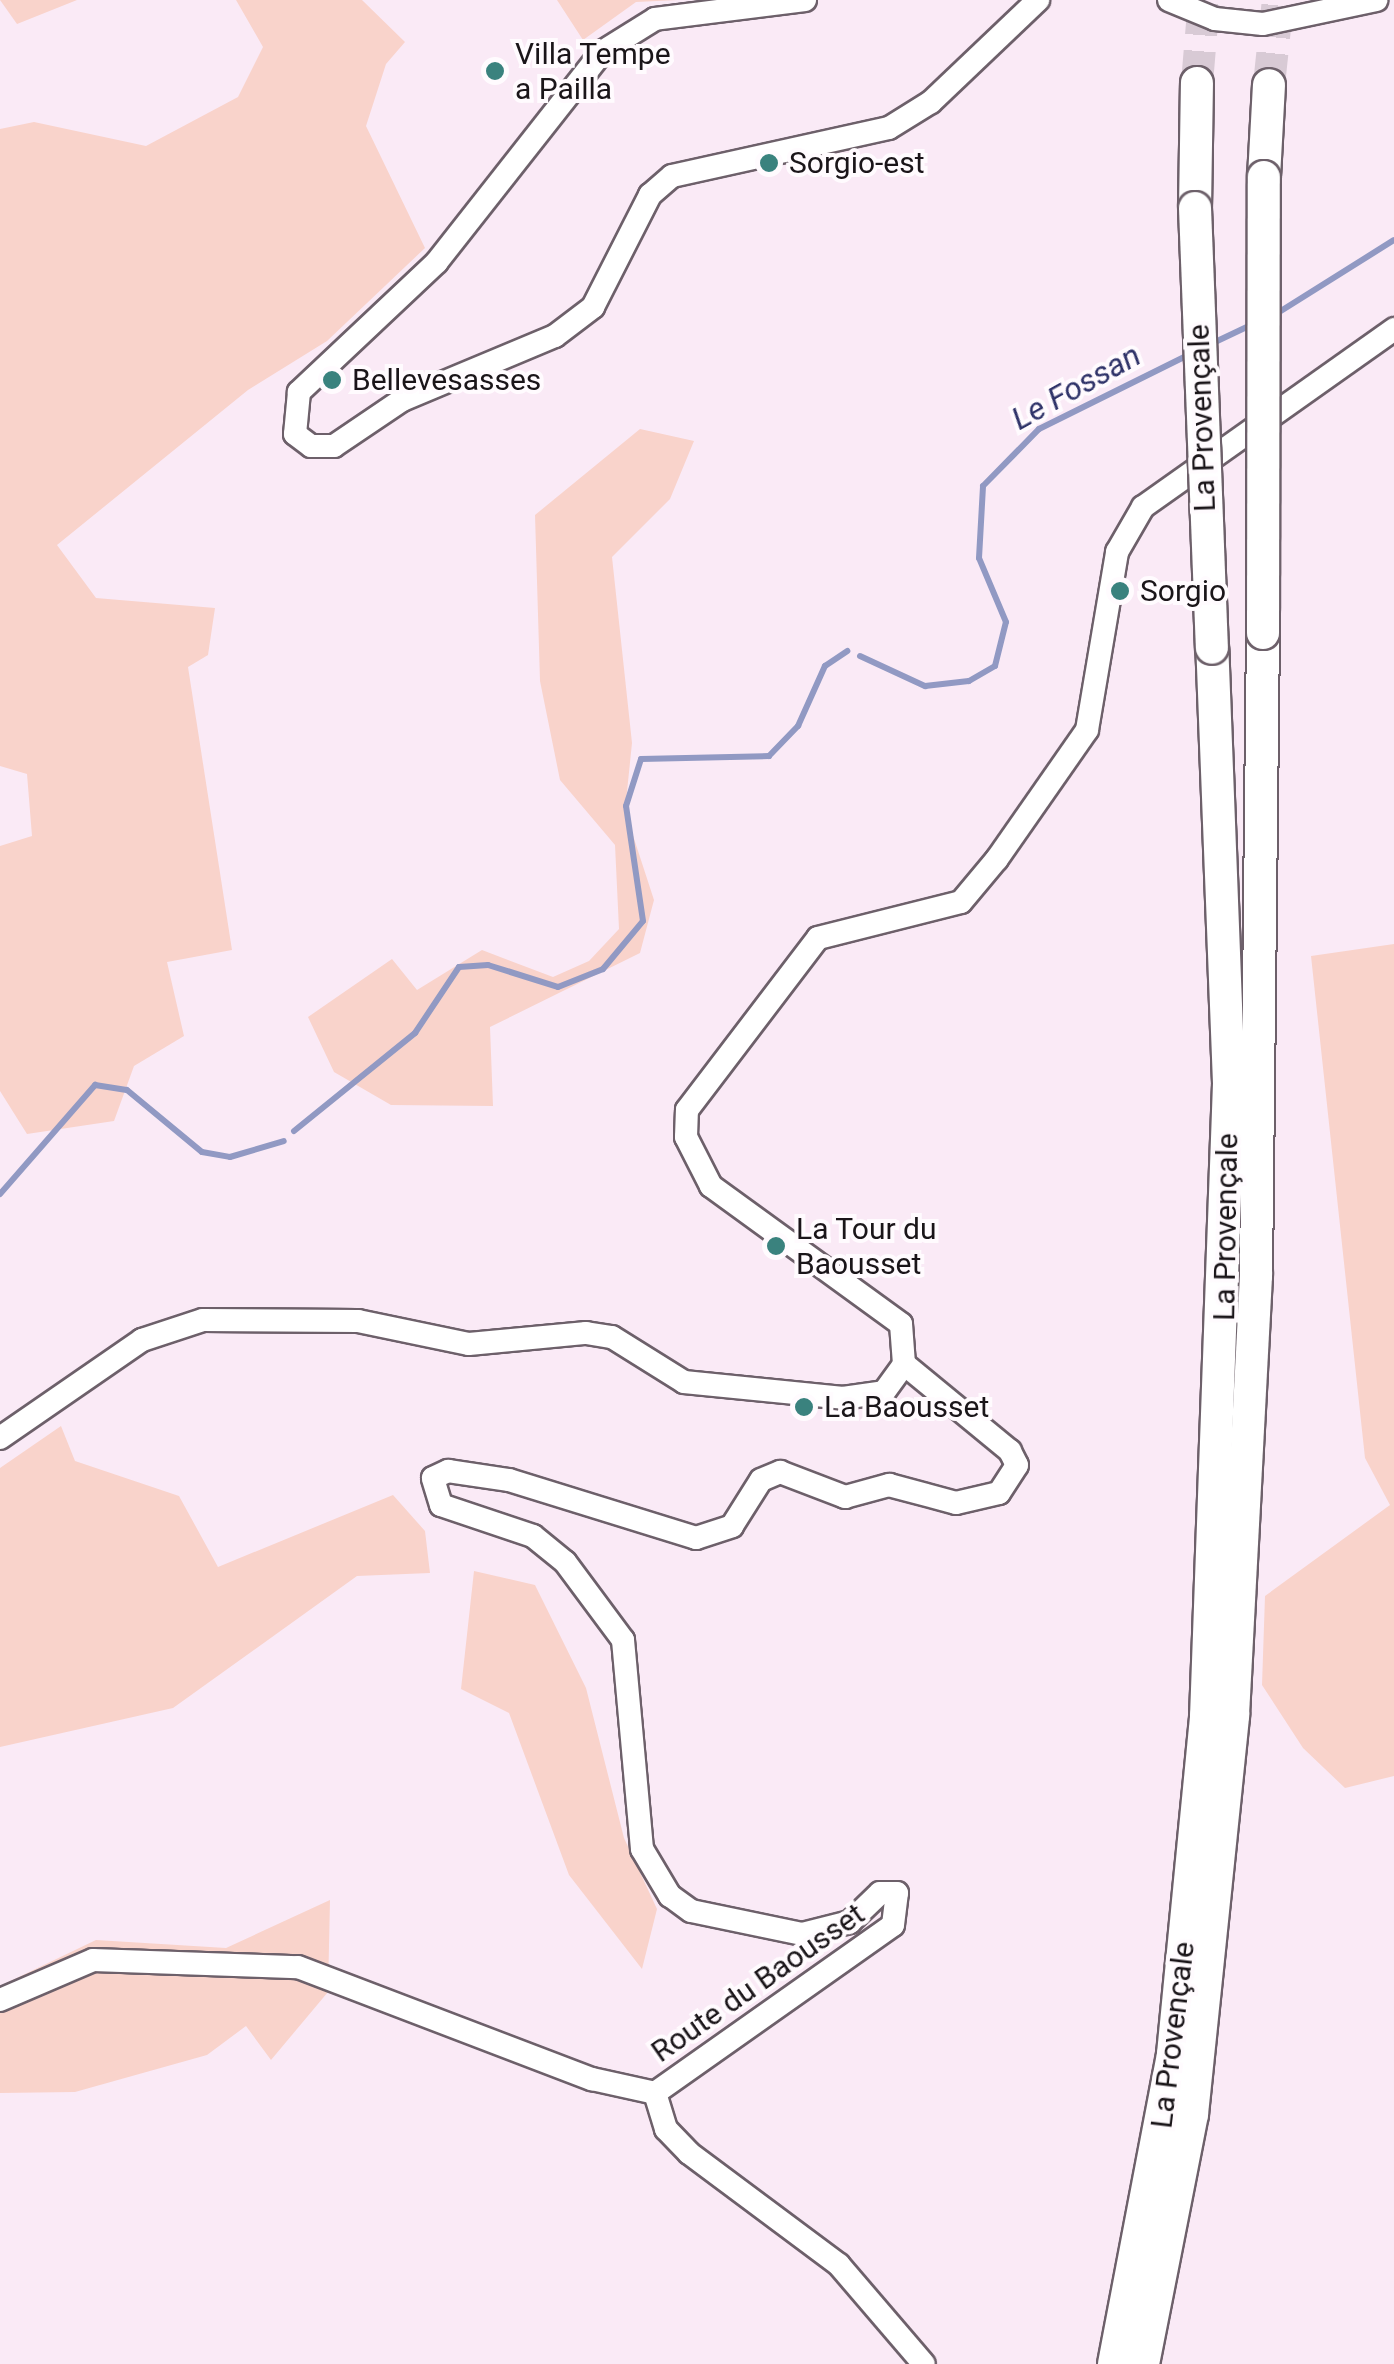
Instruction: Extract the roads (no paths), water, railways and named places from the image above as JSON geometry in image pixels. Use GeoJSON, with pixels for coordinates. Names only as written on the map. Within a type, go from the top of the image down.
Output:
{"type":"FeatureCollection","features":[{"type":"Feature","properties":{"kind":"highway","name":"La Provençale"},"geometry":{"type":"LineString","coordinates":[[1197,83],[1195,208],[1240,1316]]}},
{"type":"Feature","properties":{"kind":"highway","name":"La Provençale"},"geometry":{"type":"LineString","coordinates":[[1143,2364],[1192,2114],[1219,1716],[1240,1316],[1262,633],[1264,177],[1269,86]]}},
{"type":"Feature","properties":{"kind":"highway","name":"La Provençale"},"geometry":{"type":"LineString","coordinates":[[1114,2364],[1173,2054],[1219,1716]]}},
{"type":"Feature","properties":{"kind":"street"},"geometry":{"type":"LineString","coordinates":[[805,0],[655,19],[602,52],[437,262],[299,392],[296,434],[311,446],[334,446],[402,400],[555,336],[610,284],[641,210],[672,176],[889,128],[931,102],[1038,0]]}},
{"type":"Feature","properties":{"kind":"street"},"geometry":{"type":"LineString","coordinates":[[1169,0],[1214,19],[1263,24],[1377,0]]}},
{"type":"Feature","properties":{"kind":"street"},"geometry":{"type":"LineString","coordinates":[[0,1438],[142,1340],[203,1320],[358,1321],[469,1344],[586,1333],[621,1342],[684,1382],[844,1398],[884,1392],[904,1364],[901,1324],[879,1302],[711,1186],[686,1137],[687,1110],[818,938],[961,902],[1008,845],[1087,730],[1117,552],[1143,508],[1394,329]]}},
{"type":"Feature","properties":{"kind":"street","name":"Route du Baousset"},"geometry":{"type":"LineString","coordinates":[[656,2093],[893,1926],[896,1894],[880,1893],[850,1922],[802,1934],[690,1910],[670,1896],[642,1849],[623,1640],[565,1562],[533,1536],[441,1505],[432,1478],[448,1471],[509,1480],[696,1538],[732,1526],[761,1480],[780,1472],[844,1497],[888,1485],[956,1503],[1000,1493],[1017,1465],[1010,1451],[904,1364]]}},
{"type":"Feature","properties":{"kind":"street"},"geometry":{"type":"LineString","coordinates":[[0,2000],[93,1960],[298,1968],[592,2080],[656,2093],[678,2141],[839,2265],[924,2364]]}},
{"type":"Feature","properties":{"kind":"waterway","name":"Le Fossan"},"geometry":{"type":"LineString","coordinates":[[1276,314],[1394,240]]}},
{"type":"Feature","properties":{"kind":"waterway","name":"Le Fossan"},"geometry":{"type":"LineString","coordinates":[[1213,343],[1251,325]]}},
{"type":"Feature","properties":{"kind":"waterway"},"geometry":{"type":"LineString","coordinates":[[860,656],[925,686],[969,681],[995,666],[1006,622],[979,558],[983,486],[1039,429],[1188,355]]}},
{"type":"Feature","properties":{"kind":"waterway","name":"Le Fossan"},"geometry":{"type":"LineString","coordinates":[[294,1131],[415,1033],[459,967],[488,965],[558,987],[603,969],[643,921],[626,806],[641,759],[769,756],[798,726],[825,666],[847,651]]}},
{"type":"Feature","properties":{"kind":"waterway","name":"Le Fossan"},"geometry":{"type":"LineString","coordinates":[[0,1194],[95,1085],[127,1090],[202,1152],[230,1157],[284,1141]]}},
{"type":"Feature","properties":{"kind":"tunnel"},"geometry":{"type":"LineString","coordinates":[[1197,83],[1204,0]]}},
{"type":"Feature","properties":{"kind":"tunnel"},"geometry":{"type":"LineString","coordinates":[[1269,85],[1278,0]]}},
{"type":"Feature","properties":{"kind":"place","name":"Villa Tempe a Pailla"},"geometry":{"type":"Point","coordinates":[495,71]}},
{"type":"Feature","properties":{"kind":"place","name":"Sorgio-est"},"geometry":{"type":"Point","coordinates":[769,163]}},
{"type":"Feature","properties":{"kind":"place","name":"Bellevesasses"},"geometry":{"type":"Point","coordinates":[332,380]}},
{"type":"Feature","properties":{"kind":"place","name":"Sorgio"},"geometry":{"type":"Point","coordinates":[1120,591]}},
{"type":"Feature","properties":{"kind":"place","name":"La Tour du Baousset"},"geometry":{"type":"Point","coordinates":[776,1246]}},
{"type":"Feature","properties":{"kind":"place","name":"La Baousset"},"geometry":{"type":"Point","coordinates":[804,1407]}}]}
